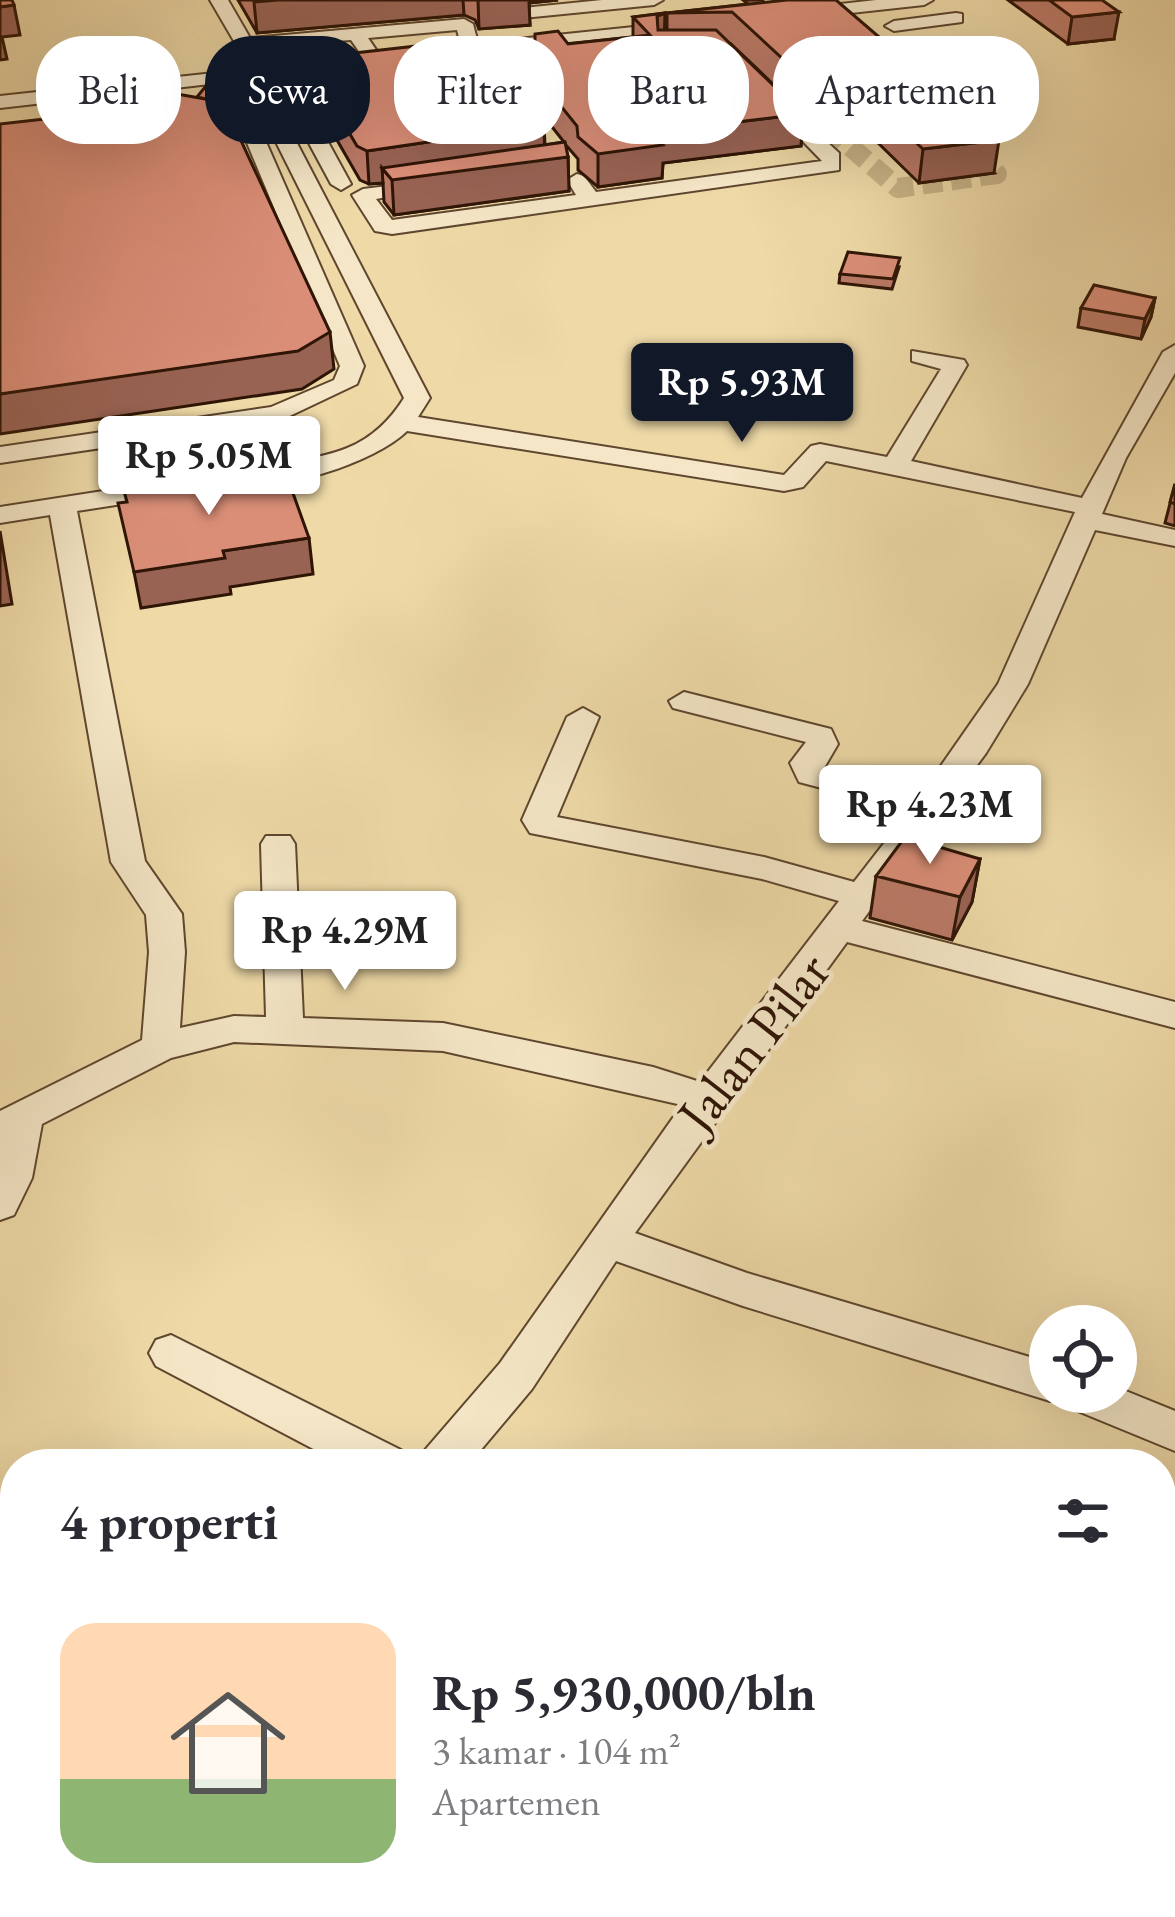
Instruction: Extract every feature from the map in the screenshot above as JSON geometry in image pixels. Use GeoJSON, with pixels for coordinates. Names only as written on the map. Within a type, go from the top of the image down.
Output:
{"type":"FeatureCollection","features":[{"type":"Feature","properties":{"kind":"street"},"geometry":{"type":"LineString","coordinates":[[219,0],[244,44],[464,24]]}},
{"type":"Feature","properties":{"kind":"street"},"geometry":{"type":"LineString","coordinates":[[454,0],[467,16],[466,36]]}},
{"type":"Feature","properties":{"kind":"street"},"geometry":{"type":"LineString","coordinates":[[475,0],[485,12],[504,15],[654,0]]}},
{"type":"Feature","properties":{"kind":"street"},"geometry":{"type":"LineString","coordinates":[[778,16],[924,0]]}},
{"type":"Feature","properties":{"kind":"street"},"geometry":{"type":"LineString","coordinates":[[885,27],[956,18]]}},
{"type":"Feature","properties":{"kind":"street"},"geometry":{"type":"LineString","coordinates":[[564,40],[714,23]]}},
{"type":"Feature","properties":{"kind":"street"},"geometry":{"type":"LineString","coordinates":[[356,34],[392,63]]}},
{"type":"Feature","properties":{"kind":"street"},"geometry":{"type":"LineString","coordinates":[[370,67],[392,63]]}},
{"type":"Feature","properties":{"kind":"street"},"geometry":{"type":"LineString","coordinates":[[449,181],[363,195],[383,226],[392,227],[832,166],[832,157],[755,82]]}},
{"type":"Feature","properties":{"kind":"street"},"geometry":{"type":"LineString","coordinates":[[0,102],[36,98]]}},
{"type":"Feature","properties":{"kind":"street"},"geometry":{"type":"LineString","coordinates":[[0,455],[277,414],[345,384],[352,366],[253,134],[221,119],[181,119]]}},
{"type":"Feature","properties":{"kind":"street"},"geometry":{"type":"LineString","coordinates":[[0,515],[351,460],[379,446],[402,422],[417,398],[416,388],[288,144]]}},
{"type":"Feature","properties":{"kind":"street"},"geometry":{"type":"LineString","coordinates":[[319,144],[341,184]]}},
{"type":"Feature","properties":{"kind":"street"},"geometry":{"type":"LineString","coordinates":[[572,174],[590,200]]}},
{"type":"Feature","properties":{"kind":"street","name":"Jalan Pilar"},"geometry":{"type":"LineString","coordinates":[[453,1449],[516,1376],[707,1099],[842,928],[860,895],[975,746],[1013,684],[1086,513],[1175,352]]}},
{"type":"Feature","properties":{"kind":"street"},"geometry":{"type":"LineString","coordinates":[[895,466],[955,364],[921,356]]}},
{"type":"Feature","properties":{"kind":"street"},"geometry":{"type":"LineString","coordinates":[[402,422],[784,483],[794,481],[820,452],[895,466],[1175,538]]}},
{"type":"Feature","properties":{"kind":"street"},"geometry":{"type":"LineString","coordinates":[[62,506],[128,862],[164,914],[160,1047]]}},
{"type":"Feature","properties":{"kind":"street"},"geometry":{"type":"LineString","coordinates":[[684,701],[820,736],[822,744],[806,763],[810,775],[928,805]]}},
{"type":"Feature","properties":{"kind":"street"},"geometry":{"type":"LineString","coordinates":[[583,717],[539,820],[542,825],[764,868],[860,895]]}},
{"type":"Feature","properties":{"kind":"street"},"geometry":{"type":"LineString","coordinates":[[278,844],[284,1028]]}},
{"type":"Feature","properties":{"kind":"street"},"geometry":{"type":"LineString","coordinates":[[842,928],[1175,1015]]}},
{"type":"Feature","properties":{"kind":"street"},"geometry":{"type":"LineString","coordinates":[[0,1204],[12,1178],[12,1122],[160,1047],[197,1034],[284,1028],[443,1036],[653,1081],[707,1099]]}},
{"type":"Feature","properties":{"kind":"street"},"geometry":{"type":"LineString","coordinates":[[609,1241],[760,1295],[1029,1376]]}},
{"type":"Feature","properties":{"kind":"street"},"geometry":{"type":"LineString","coordinates":[[171,1353],[356,1449]]}},
{"type":"Feature","properties":{"kind":"street"},"geometry":{"type":"LineString","coordinates":[[1131,1413],[1175,1431]]}},
{"type":"Feature","properties":{"kind":"building"},"geometry":{"type":"Polygon","coordinates":[[[787,0],[836,0],[878,36],[773,36],[773,50],[732,12],[667,13],[787,0]]]}},
{"type":"Feature","properties":{"kind":"building"},"geometry":{"type":"Polygon","coordinates":[[[1049,0],[1102,0],[1119,12],[1072,17],[1049,0]]]}},
{"type":"Feature","properties":{"kind":"building"},"geometry":{"type":"Polygon","coordinates":[[[665,13],[657,16],[658,30],[716,30],[722,36],[641,36],[650,35],[633,17],[665,13]]]}},
{"type":"Feature","properties":{"kind":"building"},"geometry":{"type":"Polygon","coordinates":[[[558,31],[562,36],[535,36],[535,34],[558,31]]]}},
{"type":"Feature","properties":{"kind":"building"},"geometry":{"type":"Polygon","coordinates":[[[564,39],[568,44],[588,42],[588,144],[663,145],[598,154],[578,137],[577,126],[564,110],[564,39]]]}},
{"type":"Feature","properties":{"kind":"building"},"geometry":{"type":"Polygon","coordinates":[[[394,49],[394,144],[415,144],[367,151],[356,144],[370,144],[370,51],[394,49]]]}},
{"type":"Feature","properties":{"kind":"building"},"geometry":{"type":"Polygon","coordinates":[[[749,62],[773,85],[773,118],[749,120],[749,62]]]}},
{"type":"Feature","properties":{"kind":"building"},"geometry":{"type":"Polygon","coordinates":[[[181,95],[205,99],[205,144],[243,144],[330,332],[298,351],[0,394],[0,124],[36,120],[36,144],[181,144],[181,95]]]}},
{"type":"Feature","properties":{"kind":"building"},"geometry":{"type":"Polygon","coordinates":[[[564,144],[568,157],[392,180],[382,168],[564,144]]]}},
{"type":"Feature","properties":{"kind":"building"},"geometry":{"type":"Polygon","coordinates":[[[918,144],[965,144],[923,149],[918,144]]]}},
{"type":"Feature","properties":{"kind":"building"},"geometry":{"type":"Polygon","coordinates":[[[848,252],[900,258],[893,279],[840,274],[848,252]]]}},
{"type":"Feature","properties":{"kind":"building"},"geometry":{"type":"Polygon","coordinates":[[[1094,285],[1155,298],[1145,319],[1081,308],[1094,285]]]}},
{"type":"Feature","properties":{"kind":"building"},"geometry":{"type":"Polygon","coordinates":[[[284,468],[309,538],[223,551],[225,558],[134,572],[118,503],[127,502],[124,491],[284,468]]]}},
{"type":"Feature","properties":{"kind":"building"},"geometry":{"type":"Polygon","coordinates":[[[905,837],[980,859],[960,897],[876,876],[905,837]]]}},
{"type":"Feature","properties":{"kind":"tunnel"},"geometry":{"type":"LineString","coordinates":[[847,144],[898,188],[997,174],[965,144]]}}]}
